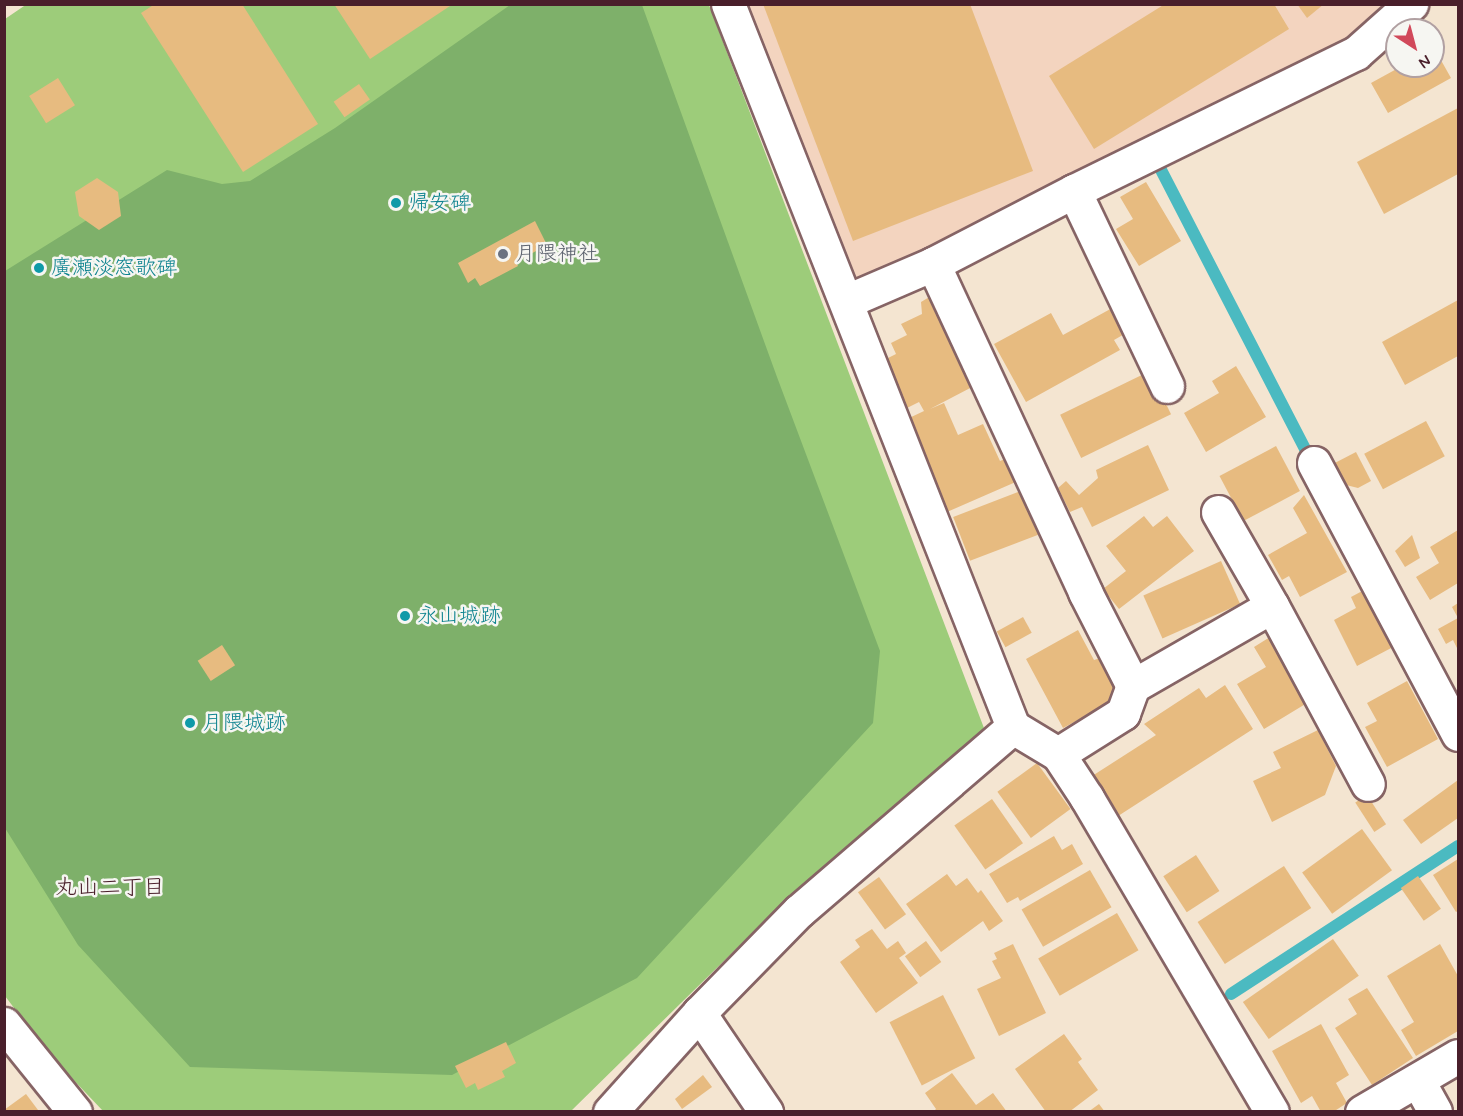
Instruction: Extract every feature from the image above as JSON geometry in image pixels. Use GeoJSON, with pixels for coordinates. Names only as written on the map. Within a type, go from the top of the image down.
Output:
{"type":"FeatureCollection","features":[{"type":"Feature","properties":{"kind":"street"},"geometry":{"type":"LineString","coordinates":[[728,4],[1013,727],[1058,754],[1087,798],[1272,1112]]}},
{"type":"Feature","properties":{"kind":"street"},"geometry":{"type":"LineString","coordinates":[[847,301],[933,264],[1074,190],[1356,53],[1411,4]]}},
{"type":"Feature","properties":{"kind":"street"},"geometry":{"type":"LineString","coordinates":[[1074,190],[1167,386]]}},
{"type":"Feature","properties":{"kind":"street"},"geometry":{"type":"LineString","coordinates":[[933,264],[1085,592],[1133,686]]}},
{"type":"Feature","properties":{"kind":"street"},"geometry":{"type":"LineString","coordinates":[[1314,463],[1458,734]]}},
{"type":"Feature","properties":{"kind":"street"},"geometry":{"type":"LineString","coordinates":[[1218,512],[1272,606],[1368,784]]}},
{"type":"Feature","properties":{"kind":"street"},"geometry":{"type":"LineString","coordinates":[[1058,754],[1124,713],[1133,686],[1272,606]]}},
{"type":"Feature","properties":{"kind":"street"},"geometry":{"type":"LineString","coordinates":[[609,1112],[699,1013],[799,911],[1013,727]]}},
{"type":"Feature","properties":{"kind":"street"},"geometry":{"type":"LineString","coordinates":[[699,1013],[766,1112]]}},
{"type":"Feature","properties":{"kind":"street"},"geometry":{"type":"LineString","coordinates":[[4,1024],[75,1112]]}},
{"type":"Feature","properties":{"kind":"street"},"geometry":{"type":"LineString","coordinates":[[1362,1112],[1458,1056]]}},
{"type":"Feature","properties":{"kind":"street"},"geometry":{"type":"LineString","coordinates":[[1418,1081],[1435,1112]]}},
{"type":"Feature","properties":{"kind":"shaded area"},"geometry":{"type":"Polygon","coordinates":[[[746,5],[1396,5],[1350,43],[858,284],[746,5]]]}},
{"type":"Feature","properties":{"kind":"green space"},"geometry":{"type":"Polygon","coordinates":[[[27,4],[709,5],[987,736],[792,894],[571,1111],[103,1111],[49,1054],[5,996],[5,19],[27,4]]]}},
{"type":"Feature","properties":{"kind":"green space"},"geometry":{"type":"Polygon","coordinates":[[[510,5],[642,5],[777,377],[880,651],[873,723],[637,978],[452,1075],[190,1067],[78,945],[5,828],[5,271],[167,170],[222,184],[250,181],[335,128],[510,5]]]}},
{"type":"Feature","properties":{"kind":"building"},"geometry":{"type":"Polygon","coordinates":[[[155,4],[242,4],[318,124],[243,172],[141,13],[155,4]]]}},
{"type":"Feature","properties":{"kind":"building"},"geometry":{"type":"Polygon","coordinates":[[[334,4],[453,4],[370,59],[334,4]]]}},
{"type":"Feature","properties":{"kind":"building"},"geometry":{"type":"Polygon","coordinates":[[[763,4],[970,4],[1033,171],[853,241],[763,4]]]}},
{"type":"Feature","properties":{"kind":"building"},"geometry":{"type":"Polygon","coordinates":[[[1165,4],[1274,4],[1289,29],[1094,149],[1049,76],[1165,4]]]}},
{"type":"Feature","properties":{"kind":"building"},"geometry":{"type":"Polygon","coordinates":[[[1297,4],[1324,4],[1307,18],[1297,4]]]}},
{"type":"Feature","properties":{"kind":"building"},"geometry":{"type":"Polygon","coordinates":[[[1445,67],[1451,78],[1388,113],[1371,83],[1385,75],[1385,78],[1445,78],[1445,67]]]}},
{"type":"Feature","properties":{"kind":"building"},"geometry":{"type":"Polygon","coordinates":[[[58,78],[75,105],[46,123],[29,96],[58,78]]]}},
{"type":"Feature","properties":{"kind":"building"},"geometry":{"type":"Polygon","coordinates":[[[359,84],[370,100],[345,117],[334,102],[359,84]]]}},
{"type":"Feature","properties":{"kind":"building"},"geometry":{"type":"Polygon","coordinates":[[[1458,108],[1458,174],[1384,214],[1357,162],[1458,108]]]}},
{"type":"Feature","properties":{"kind":"building"},"geometry":{"type":"Polygon","coordinates":[[[97,178],[118,192],[121,216],[99,230],[79,216],[75,192],[97,178]]]}},
{"type":"Feature","properties":{"kind":"building"},"geometry":{"type":"Polygon","coordinates":[[[1146,182],[1181,241],[1139,266],[1116,229],[1133,219],[1120,197],[1146,182]]]}},
{"type":"Feature","properties":{"kind":"building","name":"月隈神社"},"geometry":{"type":"Polygon","coordinates":[[[535,221],[547,245],[516,262],[518,266],[480,286],[475,278],[468,283],[458,263],[535,221]]]}},
{"type":"Feature","properties":{"kind":"building"},"geometry":{"type":"Polygon","coordinates":[[[931,296],[974,386],[930,409],[944,403],[958,435],[983,424],[1000,461],[1010,457],[1020,480],[947,512],[907,419],[924,411],[919,402],[907,408],[884,360],[896,354],[891,343],[907,335],[901,324],[922,314],[921,302],[931,296]]]}},
{"type":"Feature","properties":{"kind":"building"},"geometry":{"type":"Polygon","coordinates":[[[1458,300],[1458,356],[1405,385],[1382,342],[1458,300]]]}},
{"type":"Feature","properties":{"kind":"building"},"geometry":{"type":"Polygon","coordinates":[[[1114,307],[1128,332],[1114,340],[1120,350],[1026,402],[994,344],[1051,313],[1063,335],[1114,307]]]}},
{"type":"Feature","properties":{"kind":"building"},"geometry":{"type":"Polygon","coordinates":[[[1236,366],[1266,417],[1206,452],[1184,413],[1219,393],[1212,381],[1236,366]]]}},
{"type":"Feature","properties":{"kind":"building"},"geometry":{"type":"Polygon","coordinates":[[[1150,371],[1171,414],[1081,458],[1060,415],[1150,371]]]}},
{"type":"Feature","properties":{"kind":"building"},"geometry":{"type":"Polygon","coordinates":[[[1426,421],[1445,456],[1383,489],[1364,454],[1426,421]]]}},
{"type":"Feature","properties":{"kind":"building"},"geometry":{"type":"Polygon","coordinates":[[[1148,445],[1169,490],[1092,527],[1082,507],[1070,512],[1058,488],[1066,481],[1079,495],[1098,478],[1096,470],[1148,445]]]}},
{"type":"Feature","properties":{"kind":"building"},"geometry":{"type":"Polygon","coordinates":[[[1276,446],[1300,491],[1243,521],[1219,476],[1276,446]]]}},
{"type":"Feature","properties":{"kind":"building"},"geometry":{"type":"Polygon","coordinates":[[[1356,452],[1371,481],[1358,488],[1338,483],[1329,466],[1356,452]]]}},
{"type":"Feature","properties":{"kind":"building"},"geometry":{"type":"Polygon","coordinates":[[[1026,489],[1043,533],[970,561],[953,517],[1026,489]]]}},
{"type":"Feature","properties":{"kind":"building"},"geometry":{"type":"Polygon","coordinates":[[[1304,495],[1347,572],[1300,597],[1289,576],[1282,580],[1268,555],[1307,533],[1293,508],[1304,495]]]}},
{"type":"Feature","properties":{"kind":"building"},"geometry":{"type":"Polygon","coordinates":[[[1144,516],[1153,527],[1167,516],[1194,551],[1119,609],[1103,589],[1126,571],[1106,546],[1144,516]]]}},
{"type":"Feature","properties":{"kind":"building"},"geometry":{"type":"Polygon","coordinates":[[[1458,530],[1458,583],[1430,600],[1416,577],[1439,563],[1430,547],[1458,530]]]}},
{"type":"Feature","properties":{"kind":"building"},"geometry":{"type":"Polygon","coordinates":[[[1412,535],[1420,558],[1405,567],[1395,551],[1412,535]]]}},
{"type":"Feature","properties":{"kind":"building"},"geometry":{"type":"Polygon","coordinates":[[[1221,561],[1240,604],[1162,639],[1143,596],[1221,561]]]}},
{"type":"Feature","properties":{"kind":"building"},"geometry":{"type":"Polygon","coordinates":[[[1366,589],[1395,646],[1357,666],[1334,620],[1356,608],[1351,597],[1366,589]]]}},
{"type":"Feature","properties":{"kind":"building"},"geometry":{"type":"Polygon","coordinates":[[[1458,603],[1458,618],[1452,607],[1458,603]]]}},
{"type":"Feature","properties":{"kind":"building"},"geometry":{"type":"Polygon","coordinates":[[[1023,617],[1032,633],[1005,647],[997,632],[1023,617]]]}},
{"type":"Feature","properties":{"kind":"building"},"geometry":{"type":"Polygon","coordinates":[[[1458,618],[1458,650],[1453,640],[1446,644],[1438,629],[1458,618]]]}},
{"type":"Feature","properties":{"kind":"building"},"geometry":{"type":"Polygon","coordinates":[[[1078,630],[1094,660],[1104,657],[1125,695],[1063,728],[1026,659],[1078,630]]]}},
{"type":"Feature","properties":{"kind":"building"},"geometry":{"type":"Polygon","coordinates":[[[1273,635],[1312,700],[1264,729],[1237,684],[1266,667],[1254,647],[1273,635]]]}},
{"type":"Feature","properties":{"kind":"building"},"geometry":{"type":"Polygon","coordinates":[[[222,645],[235,665],[211,681],[198,661],[222,645]]]}},
{"type":"Feature","properties":{"kind":"building"},"geometry":{"type":"Polygon","coordinates":[[[1407,681],[1438,739],[1387,767],[1365,727],[1377,721],[1367,703],[1407,681]]]}},
{"type":"Feature","properties":{"kind":"building"},"geometry":{"type":"Polygon","coordinates":[[[1225,685],[1253,729],[1115,818],[1089,778],[1156,735],[1144,724],[1199,688],[1206,698],[1225,685]]]}},
{"type":"Feature","properties":{"kind":"building"},"geometry":{"type":"Polygon","coordinates":[[[1318,730],[1336,766],[1325,795],[1272,822],[1253,781],[1281,768],[1273,752],[1318,730]]]}},
{"type":"Feature","properties":{"kind":"building"},"geometry":{"type":"Polygon","coordinates":[[[1037,763],[1071,809],[1031,838],[997,792],[1037,763]]]}},
{"type":"Feature","properties":{"kind":"building"},"geometry":{"type":"Polygon","coordinates":[[[1458,780],[1458,818],[1421,844],[1403,820],[1458,780]]]}},
{"type":"Feature","properties":{"kind":"building"},"geometry":{"type":"Polygon","coordinates":[[[1367,795],[1386,824],[1374,832],[1355,803],[1367,795]]]}},
{"type":"Feature","properties":{"kind":"building"},"geometry":{"type":"Polygon","coordinates":[[[992,799],[1023,843],[985,870],[954,825],[992,799]]]}},
{"type":"Feature","properties":{"kind":"building"},"geometry":{"type":"Polygon","coordinates":[[[1362,829],[1392,870],[1332,914],[1302,872],[1362,829]]]}},
{"type":"Feature","properties":{"kind":"building"},"geometry":{"type":"Polygon","coordinates":[[[1054,836],[1062,850],[1072,844],[1083,864],[1020,901],[1018,897],[1007,903],[989,874],[1054,836]]]}},
{"type":"Feature","properties":{"kind":"building"},"geometry":{"type":"Polygon","coordinates":[[[1196,855],[1219,891],[1187,912],[1163,876],[1196,855]]]}},
{"type":"Feature","properties":{"kind":"building"},"geometry":{"type":"Polygon","coordinates":[[[1458,859],[1458,911],[1456,912],[1433,875],[1458,859]]]}},
{"type":"Feature","properties":{"kind":"building"},"geometry":{"type":"Polygon","coordinates":[[[1284,866],[1311,908],[1225,964],[1198,922],[1284,866]]]}},
{"type":"Feature","properties":{"kind":"building"},"geometry":{"type":"Polygon","coordinates":[[[1090,870],[1112,907],[1043,947],[1022,910],[1090,870]]]}},
{"type":"Feature","properties":{"kind":"building"},"geometry":{"type":"Polygon","coordinates":[[[947,874],[956,886],[967,878],[978,893],[981,890],[1003,921],[989,931],[983,921],[941,952],[906,904],[947,874]]]}},
{"type":"Feature","properties":{"kind":"building"},"geometry":{"type":"Polygon","coordinates":[[[1418,876],[1441,909],[1424,921],[1401,888],[1418,876]]]}},
{"type":"Feature","properties":{"kind":"building"},"geometry":{"type":"Polygon","coordinates":[[[879,877],[906,914],[885,929],[858,892],[879,877]]]}},
{"type":"Feature","properties":{"kind":"building"},"geometry":{"type":"Polygon","coordinates":[[[1117,913],[1138,950],[1060,996],[1038,958],[1117,913]]]}},
{"type":"Feature","properties":{"kind":"building"},"geometry":{"type":"Polygon","coordinates":[[[872,929],[887,949],[898,941],[906,953],[899,958],[918,983],[876,1013],[840,962],[860,947],[855,940],[872,929]]]}},
{"type":"Feature","properties":{"kind":"building"},"geometry":{"type":"Polygon","coordinates":[[[1333,939],[1359,976],[1269,1039],[1243,1002],[1333,939]]]}},
{"type":"Feature","properties":{"kind":"building"},"geometry":{"type":"Polygon","coordinates":[[[926,941],[941,962],[920,977],[905,956],[926,941]]]}},
{"type":"Feature","properties":{"kind":"building"},"geometry":{"type":"Polygon","coordinates":[[[1013,944],[1046,1013],[999,1036],[977,989],[1001,978],[992,961],[997,959],[994,953],[1013,944]]]}},
{"type":"Feature","properties":{"kind":"building"},"geometry":{"type":"Polygon","coordinates":[[[1440,944],[1458,976],[1458,1031],[1416,1056],[1401,1030],[1414,1022],[1387,976],[1440,944]]]}},
{"type":"Feature","properties":{"kind":"building"},"geometry":{"type":"Polygon","coordinates":[[[1367,988],[1413,1058],[1372,1085],[1335,1028],[1357,1014],[1348,999],[1367,988]]]}},
{"type":"Feature","properties":{"kind":"building"},"geometry":{"type":"Polygon","coordinates":[[[943,995],[975,1058],[922,1086],[890,1022],[943,995]]]}},
{"type":"Feature","properties":{"kind":"building"},"geometry":{"type":"Polygon","coordinates":[[[1321,1024],[1349,1075],[1336,1083],[1347,1103],[1333,1112],[1321,1112],[1312,1096],[1301,1103],[1272,1051],[1321,1024]]]}},
{"type":"Feature","properties":{"kind":"building"},"geometry":{"type":"Polygon","coordinates":[[[1064,1034],[1082,1059],[1078,1062],[1098,1090],[1069,1112],[1046,1112],[1015,1069],[1064,1034]]]}},
{"type":"Feature","properties":{"kind":"building"},"geometry":{"type":"Polygon","coordinates":[[[506,1042],[516,1063],[502,1071],[505,1077],[478,1090],[475,1083],[466,1088],[455,1066],[506,1042]]]}},
{"type":"Feature","properties":{"kind":"building"},"geometry":{"type":"Polygon","coordinates":[[[952,1073],[976,1105],[993,1093],[1007,1112],[933,1112],[936,1109],[925,1093],[952,1073]]]}},
{"type":"Feature","properties":{"kind":"building"},"geometry":{"type":"Polygon","coordinates":[[[703,1075],[712,1087],[682,1109],[675,1099],[703,1075]]]}},
{"type":"Feature","properties":{"kind":"building"},"geometry":{"type":"Polygon","coordinates":[[[26,1094],[38,1110],[4,1112],[4,1110],[26,1094]]]}},
{"type":"Feature","properties":{"kind":"building"},"geometry":{"type":"Polygon","coordinates":[[[1099,1104],[1105,1112],[1088,1112],[1099,1104]]]}},
{"type":"Feature","properties":{"kind":"waterway"},"geometry":{"type":"LineString","coordinates":[[1159,166],[1313,465]]}},
{"type":"Feature","properties":{"kind":"waterway"},"geometry":{"type":"LineString","coordinates":[[1231,994],[1458,846]]}},
{"type":"Feature","properties":{"kind":"place","name":"帰安碑"},"geometry":{"type":"Point","coordinates":[396,203]}},
{"type":"Feature","properties":{"kind":"place","name":"月隈神社"},"geometry":{"type":"Point","coordinates":[503,254]}},
{"type":"Feature","properties":{"kind":"place","name":"廣瀬淡窓歌碑"},"geometry":{"type":"Point","coordinates":[39,268]}},
{"type":"Feature","properties":{"kind":"place","name":"永山城跡"},"geometry":{"type":"Point","coordinates":[405,616]}},
{"type":"Feature","properties":{"kind":"place","name":"月隈城跡"},"geometry":{"type":"Point","coordinates":[190,723]}},
{"type":"Feature","properties":{"kind":"district","name":"丸山二丁目"},"geometry":{"type":"Point","coordinates":[110,889]}}]}
